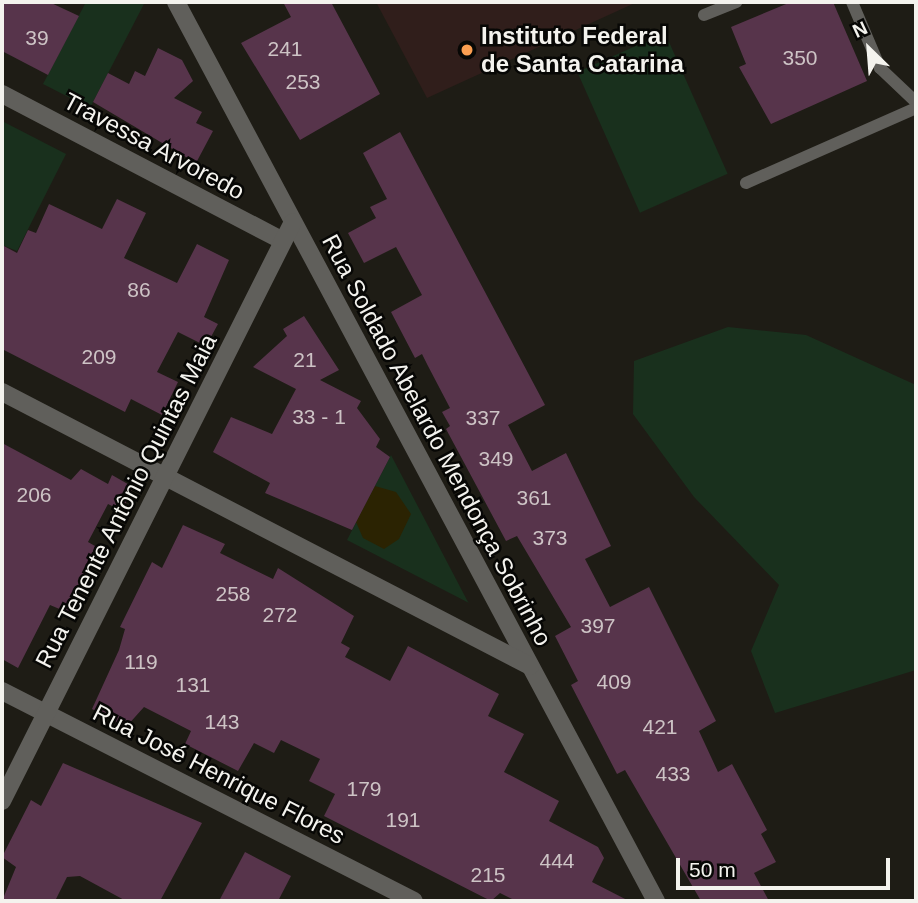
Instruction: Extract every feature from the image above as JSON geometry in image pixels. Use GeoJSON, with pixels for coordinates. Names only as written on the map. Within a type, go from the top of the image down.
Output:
{"type":"FeatureCollection","features":[{"type":"Feature","properties":{"kind":"street","name":"Rua Soldado Abelardo Mendonça Sobrinho"},"geometry":{"type":"LineString","coordinates":[[176,2],[656,901]]}},
{"type":"Feature","properties":{"kind":"street","name":"Travessa Arvoredo"},"geometry":{"type":"LineString","coordinates":[[2,94],[283,241]]}},
{"type":"Feature","properties":{"kind":"street","name":"Rua Tenente Antônio Quintas Maia"},"geometry":{"type":"LineString","coordinates":[[2,801],[293,222]]}},
{"type":"Feature","properties":{"kind":"street"},"geometry":{"type":"LineString","coordinates":[[2,392],[530,666]]}},
{"type":"Feature","properties":{"kind":"street","name":"Rua José Henrique Flores"},"geometry":{"type":"LineString","coordinates":[[2,691],[414,901]]}},
{"type":"Feature","properties":{"kind":"lane"},"geometry":{"type":"LineString","coordinates":[[704,15],[736,2]]}},
{"type":"Feature","properties":{"kind":"lane"},"geometry":{"type":"LineString","coordinates":[[852,2],[880,68],[916,103]]}},
{"type":"Feature","properties":{"kind":"lane"},"geometry":{"type":"LineString","coordinates":[[746,183],[916,108]]}},
{"type":"Feature","properties":{"kind":"shaded area","name":"Instituto Federal de Santa Catarina"},"geometry":{"type":"Polygon","coordinates":[[[376,2],[637,2],[427,98],[376,2]]]}},
{"type":"Feature","properties":{"kind":"green space"},"geometry":{"type":"Polygon","coordinates":[[[86,2],[145,2],[90,108],[43,84],[86,2]]]}},
{"type":"Feature","properties":{"kind":"green space"},"geometry":{"type":"Polygon","coordinates":[[[665,33],[728,174],[640,213],[577,72],[665,33]]]}},
{"type":"Feature","properties":{"kind":"green space"},"geometry":{"type":"Polygon","coordinates":[[[2,121],[66,154],[17,251],[2,245],[2,121]]]}},
{"type":"Feature","properties":{"kind":"green space"},"geometry":{"type":"Polygon","coordinates":[[[728,327],[806,335],[916,385],[916,670],[775,713],[751,651],[779,585],[694,497],[633,414],[634,361],[728,327]]]}},
{"type":"Feature","properties":{"kind":"green space"},"geometry":{"type":"Polygon","coordinates":[[[391,455],[468,602],[469,603],[347,540],[391,455]]]}},
{"type":"Feature","properties":{"kind":"sand"},"geometry":{"type":"Polygon","coordinates":[[[375,486],[396,492],[411,514],[399,539],[384,549],[363,538],[356,522],[375,486]]]}},
{"type":"Feature","properties":{"kind":"building"},"geometry":{"type":"Polygon","coordinates":[[[2,2],[49,2],[79,16],[48,75],[2,51],[2,2]]]}},
{"type":"Feature","properties":{"kind":"building"},"geometry":{"type":"Polygon","coordinates":[[[283,2],[331,2],[380,94],[300,140],[241,43],[291,17],[283,2]]]}},
{"type":"Feature","properties":{"kind":"building"},"geometry":{"type":"Polygon","coordinates":[[[791,2],[833,2],[867,81],[771,124],[739,67],[746,64],[731,27],[791,2]]]}},
{"type":"Feature","properties":{"kind":"building"},"geometry":{"type":"Polygon","coordinates":[[[158,48],[182,60],[193,81],[174,98],[202,112],[196,123],[213,131],[196,163],[93,102],[108,73],[129,84],[135,71],[145,76],[158,48]]]}},
{"type":"Feature","properties":{"kind":"building"},"geometry":{"type":"Polygon","coordinates":[[[400,132],[545,405],[508,425],[532,471],[566,453],[611,546],[585,559],[610,607],[649,587],[716,721],[699,731],[718,772],[732,764],[767,830],[761,834],[776,862],[754,873],[769,901],[701,901],[625,770],[617,774],[571,685],[578,681],[555,636],[571,627],[517,536],[506,541],[446,429],[450,426],[442,412],[450,408],[422,354],[415,358],[391,312],[422,295],[396,247],[364,263],[348,233],[376,218],[370,207],[387,199],[363,153],[400,132]]]}},
{"type":"Feature","properties":{"kind":"building"},"geometry":{"type":"Polygon","coordinates":[[[117,199],[146,213],[124,258],[177,283],[197,244],[229,260],[204,317],[218,324],[206,346],[178,332],[157,372],[178,382],[162,415],[131,399],[125,412],[2,349],[2,245],[17,253],[28,230],[36,233],[49,204],[102,229],[117,199]]]}},
{"type":"Feature","properties":{"kind":"building"},"geometry":{"type":"Polygon","coordinates":[[[304,316],[339,370],[320,380],[361,401],[357,408],[380,439],[376,447],[390,457],[352,530],[265,493],[270,483],[213,452],[231,417],[272,434],[296,389],[253,367],[287,336],[283,329],[304,316]]]}},
{"type":"Feature","properties":{"kind":"building"},"geometry":{"type":"Polygon","coordinates":[[[2,443],[71,480],[81,469],[108,484],[112,475],[133,487],[122,511],[108,504],[88,542],[95,546],[69,613],[50,605],[18,668],[2,659],[2,443]]]}},
{"type":"Feature","properties":{"kind":"building"},"geometry":{"type":"Polygon","coordinates":[[[183,525],[225,544],[220,553],[273,579],[278,568],[354,616],[341,643],[350,648],[345,657],[390,681],[408,646],[499,694],[488,716],[524,734],[504,772],[559,801],[549,821],[598,847],[604,858],[592,882],[629,901],[516,901],[500,893],[491,901],[324,816],[335,794],[309,781],[320,759],[281,740],[274,753],[254,743],[238,771],[185,744],[191,731],[144,707],[126,727],[92,709],[119,650],[125,629],[120,627],[152,562],[162,568],[183,525]]]}},
{"type":"Feature","properties":{"kind":"building"},"geometry":{"type":"Polygon","coordinates":[[[63,763],[202,823],[160,901],[126,901],[80,876],[67,877],[55,901],[2,901],[16,867],[2,857],[31,800],[41,806],[63,763]]]}},
{"type":"Feature","properties":{"kind":"building"},"geometry":{"type":"Polygon","coordinates":[[[245,852],[291,876],[278,901],[219,901],[245,852]]]}},
{"type":"Feature","properties":{"kind":"place","name":"Instituto Federal de Santa Catarina"},"geometry":{"type":"Point","coordinates":[467,50]}}]}
